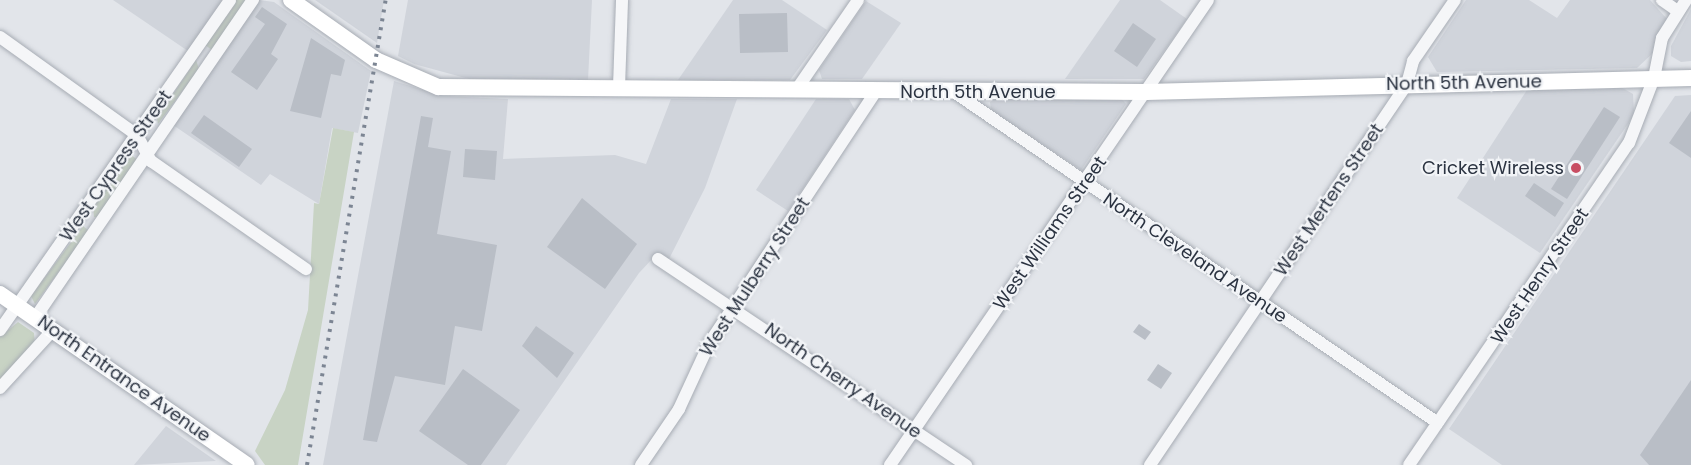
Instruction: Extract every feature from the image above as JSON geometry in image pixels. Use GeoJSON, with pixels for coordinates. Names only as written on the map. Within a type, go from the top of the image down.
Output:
{"type":"FeatureCollection","features":[{"type":"Feature","properties":{"kind":"street","name":"West Cypress Street"},"geometry":{"type":"LineString","coordinates":[[0,330],[19,307],[230,0]]}},
{"type":"Feature","properties":{"kind":"street","name":"West Cypress Street"},"geometry":{"type":"LineString","coordinates":[[35,318],[253,0]]}},
{"type":"Feature","properties":{"kind":"street","name":"North 5th Avenue"},"geometry":{"type":"LineString","coordinates":[[291,0],[376,60],[438,87],[799,86],[876,91],[1146,92],[1691,78]]}},
{"type":"Feature","properties":{"kind":"street"},"geometry":{"type":"LineString","coordinates":[[619,87],[622,0]]}},
{"type":"Feature","properties":{"kind":"street"},"geometry":{"type":"LineString","coordinates":[[799,86],[858,0]]}},
{"type":"Feature","properties":{"kind":"street","name":"West Williams Street"},"geometry":{"type":"LineString","coordinates":[[890,465],[1085,184],[1208,0]]}},
{"type":"Feature","properties":{"kind":"street","name":"West Mertens Street"},"geometry":{"type":"LineString","coordinates":[[1150,465],[1407,84],[1413,61],[1455,0]]}},
{"type":"Feature","properties":{"kind":"street"},"geometry":{"type":"LineString","coordinates":[[1662,0],[1678,11]]}},
{"type":"Feature","properties":{"kind":"street","name":"West Henry Street"},"geometry":{"type":"LineString","coordinates":[[1409,465],[1629,143],[1654,78],[1662,38],[1686,0]]}},
{"type":"Feature","properties":{"kind":"street"},"geometry":{"type":"LineString","coordinates":[[0,37],[137,135],[151,161],[306,269]]}},
{"type":"Feature","properties":{"kind":"street","name":"West Mulberry Street"},"geometry":{"type":"LineString","coordinates":[[641,465],[679,409],[710,342],[876,91]]}},
{"type":"Feature","properties":{"kind":"street","name":"North Cleveland Avenue"},"geometry":{"type":"LineString","coordinates":[[954,92],[1085,184],[1438,423]]}},
{"type":"Feature","properties":{"kind":"street","name":"North Cherry Avenue"},"geometry":{"type":"LineString","coordinates":[[658,259],[734,306],[966,465]]}},
{"type":"Feature","properties":{"kind":"street","name":"North Entrance Avenue"},"geometry":{"type":"LineString","coordinates":[[0,294],[247,465]]}},
{"type":"Feature","properties":{"kind":"street"},"geometry":{"type":"LineString","coordinates":[[0,388],[53,330]]}},
{"type":"Feature","properties":{"kind":"shaded area"},"geometry":{"type":"Polygon","coordinates":[[[113,0],[225,0],[188,51],[113,0]]]}},
{"type":"Feature","properties":{"kind":"shaded area"},"geometry":{"type":"Polygon","coordinates":[[[259,0],[274,2],[371,71],[358,133],[332,128],[319,204],[270,174],[261,185],[173,125],[259,0]]]}},
{"type":"Feature","properties":{"kind":"shaded area"},"geometry":{"type":"Polygon","coordinates":[[[315,0],[384,0],[377,43],[315,0]]]}},
{"type":"Feature","properties":{"kind":"shaded area"},"geometry":{"type":"Polygon","coordinates":[[[408,0],[592,0],[588,80],[473,80],[414,64],[398,56],[408,0]]]}},
{"type":"Feature","properties":{"kind":"shaded area"},"geometry":{"type":"Polygon","coordinates":[[[733,0],[782,0],[827,30],[790,80],[678,80],[733,0]]]}},
{"type":"Feature","properties":{"kind":"shaded area"},"geometry":{"type":"Polygon","coordinates":[[[1120,0],[1160,0],[1187,19],[1144,79],[1065,79],[1120,0]]]}},
{"type":"Feature","properties":{"kind":"shaded area"},"geometry":{"type":"Polygon","coordinates":[[[1466,0],[1529,0],[1557,18],[1570,0],[1650,0],[1667,19],[1653,53],[1637,68],[1437,72],[1428,57],[1466,0]]]}},
{"type":"Feature","properties":{"kind":"shaded area"},"geometry":{"type":"Polygon","coordinates":[[[866,1],[901,23],[862,79],[822,79],[819,70],[866,1]]]}},
{"type":"Feature","properties":{"kind":"shaded area"},"geometry":{"type":"Polygon","coordinates":[[[1691,9],[1691,61],[1681,62],[1671,56],[1671,46],[1691,9]]]}},
{"type":"Feature","properties":{"kind":"shaded area"},"geometry":{"type":"Polygon","coordinates":[[[394,81],[443,96],[508,99],[503,159],[615,155],[646,164],[671,99],[737,99],[705,188],[669,259],[654,257],[639,273],[506,465],[323,465],[394,81]]]}},
{"type":"Feature","properties":{"kind":"shaded area"},"geometry":{"type":"Polygon","coordinates":[[[1619,86],[1633,94],[1634,115],[1540,253],[1457,198],[1527,90],[1619,86]]]}},
{"type":"Feature","properties":{"kind":"shaded area"},"geometry":{"type":"Polygon","coordinates":[[[1691,95],[1691,465],[1502,465],[1449,429],[1675,96],[1691,95]]]}},
{"type":"Feature","properties":{"kind":"shaded area"},"geometry":{"type":"Polygon","coordinates":[[[997,98],[1121,98],[1126,104],[1081,170],[991,110],[990,102],[997,98]]]}},
{"type":"Feature","properties":{"kind":"shaded area"},"geometry":{"type":"Polygon","coordinates":[[[816,99],[849,99],[855,110],[788,211],[756,190],[816,99]]]}},
{"type":"Feature","properties":{"kind":"shaded area"},"geometry":{"type":"Polygon","coordinates":[[[166,426],[216,461],[134,465],[166,426]]]}},
{"type":"Feature","properties":{"kind":"green space"},"geometry":{"type":"Polygon","coordinates":[[[236,0],[247,0],[212,50],[205,45],[236,0]]]}},
{"type":"Feature","properties":{"kind":"green space"},"geometry":{"type":"Polygon","coordinates":[[[196,60],[199,69],[158,124],[157,118],[196,60]]]}},
{"type":"Feature","properties":{"kind":"green space"},"geometry":{"type":"Polygon","coordinates":[[[333,128],[354,132],[298,465],[265,465],[255,451],[285,390],[308,310],[314,203],[319,204],[333,128]]]}},
{"type":"Feature","properties":{"kind":"green space"},"geometry":{"type":"Polygon","coordinates":[[[131,155],[138,160],[99,218],[94,217],[93,208],[131,155]]]}},
{"type":"Feature","properties":{"kind":"green space"},"geometry":{"type":"Polygon","coordinates":[[[83,226],[89,231],[35,304],[31,296],[83,226]]]}},
{"type":"Feature","properties":{"kind":"green space"},"geometry":{"type":"Polygon","coordinates":[[[18,322],[34,333],[35,345],[0,384],[0,337],[18,322]]]}},
{"type":"Feature","properties":{"kind":"building"},"geometry":{"type":"Polygon","coordinates":[[[262,7],[287,24],[271,54],[278,59],[257,90],[231,72],[265,24],[255,17],[262,7]]]}},
{"type":"Feature","properties":{"kind":"building"},"geometry":{"type":"Polygon","coordinates":[[[787,13],[788,52],[740,53],[739,14],[787,13]]]}},
{"type":"Feature","properties":{"kind":"building"},"geometry":{"type":"Polygon","coordinates":[[[1133,23],[1156,39],[1137,67],[1114,51],[1133,23]]]}},
{"type":"Feature","properties":{"kind":"building"},"geometry":{"type":"Polygon","coordinates":[[[311,38],[345,60],[341,76],[331,74],[321,118],[290,111],[311,38]]]}},
{"type":"Feature","properties":{"kind":"building"},"geometry":{"type":"Polygon","coordinates":[[[1604,107],[1620,117],[1567,199],[1551,189],[1604,107]]]}},
{"type":"Feature","properties":{"kind":"building"},"geometry":{"type":"Polygon","coordinates":[[[1691,111],[1691,158],[1669,143],[1691,111]]]}},
{"type":"Feature","properties":{"kind":"building"},"geometry":{"type":"Polygon","coordinates":[[[204,115],[252,149],[239,167],[191,133],[204,115]]]}},
{"type":"Feature","properties":{"kind":"building"},"geometry":{"type":"Polygon","coordinates":[[[421,116],[433,118],[428,147],[451,151],[437,234],[497,245],[482,331],[455,326],[445,385],[395,376],[377,442],[363,440],[421,116]]]}},
{"type":"Feature","properties":{"kind":"building"},"geometry":{"type":"Polygon","coordinates":[[[465,149],[497,151],[495,180],[463,177],[465,149]]]}},
{"type":"Feature","properties":{"kind":"building"},"geometry":{"type":"Polygon","coordinates":[[[1534,183],[1564,203],[1555,217],[1525,196],[1534,183]]]}},
{"type":"Feature","properties":{"kind":"building"},"geometry":{"type":"Polygon","coordinates":[[[582,198],[637,244],[605,289],[547,247],[582,198]]]}},
{"type":"Feature","properties":{"kind":"building"},"geometry":{"type":"Polygon","coordinates":[[[1139,324],[1151,332],[1145,340],[1133,332],[1139,324]]]}},
{"type":"Feature","properties":{"kind":"building"},"geometry":{"type":"Polygon","coordinates":[[[536,326],[574,353],[557,378],[522,346],[536,326]]]}},
{"type":"Feature","properties":{"kind":"building"},"geometry":{"type":"Polygon","coordinates":[[[1158,364],[1172,373],[1161,389],[1147,380],[1158,364]]]}},
{"type":"Feature","properties":{"kind":"building"},"geometry":{"type":"Polygon","coordinates":[[[463,369],[520,410],[481,465],[468,465],[419,431],[463,369]]]}},
{"type":"Feature","properties":{"kind":"building"},"geometry":{"type":"Polygon","coordinates":[[[1691,380],[1691,465],[1649,465],[1640,455],[1691,380]]]}},
{"type":"Feature","properties":{"kind":"railway"},"geometry":{"type":"LineString","coordinates":[[307,465],[386,0]]}},
{"type":"Feature","properties":{"kind":"place","name":"Cricket Wireless"},"geometry":{"type":"Point","coordinates":[1576,168]}}]}
